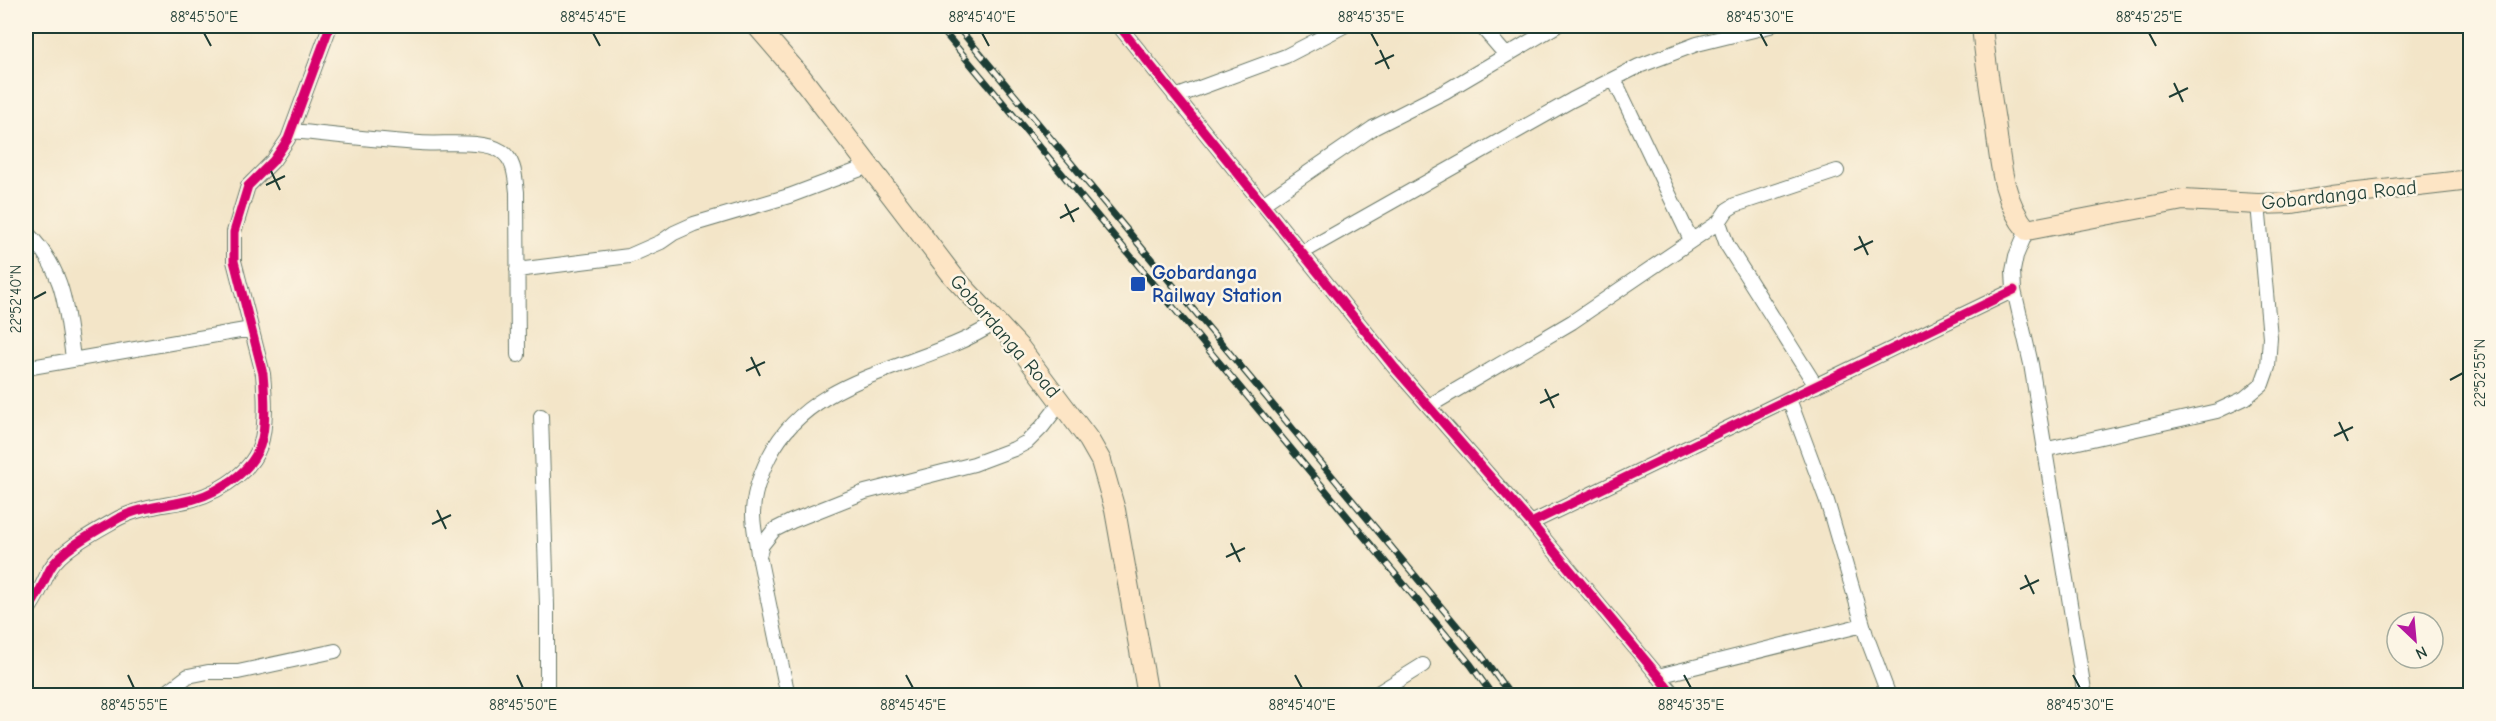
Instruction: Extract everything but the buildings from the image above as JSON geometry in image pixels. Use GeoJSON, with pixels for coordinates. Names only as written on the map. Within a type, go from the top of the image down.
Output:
{"type":"FeatureCollection","features":[{"type":"Feature","properties":{"kind":"main road","name":"Gobardanga Road"},"geometry":{"type":"LineString","coordinates":[[757,26],[801,77],[952,276],[1020,348],[1062,401],[1089,440],[1101,461],[1107,478],[1148,696]]}},
{"type":"Feature","properties":{"kind":"main road"},"geometry":{"type":"LineString","coordinates":[[1982,26],[2003,177],[2011,204],[2019,221],[2027,230]]}},
{"type":"Feature","properties":{"kind":"main road","name":"Gobardanga Road"},"geometry":{"type":"LineString","coordinates":[[2027,230],[2183,200],[2258,204],[2292,203],[2332,196],[2470,180]]}},
{"type":"Feature","properties":{"kind":"street"},"geometry":{"type":"LineString","coordinates":[[26,613],[37,598],[51,568],[78,543],[136,511],[205,496],[228,482],[250,464],[260,446],[265,392],[263,374],[234,261],[234,232],[248,186],[273,160],[292,131],[330,26]]}},
{"type":"Feature","properties":{"kind":"street"},"geometry":{"type":"LineString","coordinates":[[1119,26],[1429,406],[1531,523],[1674,696]]}},
{"type":"Feature","properties":{"kind":"street"},"geometry":{"type":"LineString","coordinates":[[1175,97],[1286,56],[1344,26]]}},
{"type":"Feature","properties":{"kind":"street"},"geometry":{"type":"LineString","coordinates":[[1481,26],[1506,55]]}},
{"type":"Feature","properties":{"kind":"street"},"geometry":{"type":"LineString","coordinates":[[1264,203],[1373,128],[1446,91],[1556,26]]}},
{"type":"Feature","properties":{"kind":"street"},"geometry":{"type":"LineString","coordinates":[[1303,252],[1572,100],[1640,66],[1697,44],[1770,26]]}},
{"type":"Feature","properties":{"kind":"street"},"geometry":{"type":"LineString","coordinates":[[1614,79],[1691,240]]}},
{"type":"Feature","properties":{"kind":"street"},"geometry":{"type":"LineString","coordinates":[[292,131],[422,143],[485,145],[500,150],[509,157],[514,166],[517,192],[518,355]]}},
{"type":"Feature","properties":{"kind":"street"},"geometry":{"type":"LineString","coordinates":[[518,270],[629,256],[647,250],[694,224],[789,195],[868,166]]}},
{"type":"Feature","properties":{"kind":"street"},"geometry":{"type":"LineString","coordinates":[[1429,406],[1572,321],[1719,222],[1727,210],[1735,205],[1837,171]]}},
{"type":"Feature","properties":{"kind":"street"},"geometry":{"type":"LineString","coordinates":[[2043,450],[2217,411],[2245,398],[2262,384],[2268,368],[2270,338],[2258,204]]}},
{"type":"Feature","properties":{"kind":"street"},"geometry":{"type":"LineString","coordinates":[[1719,222],[1728,245],[1816,386]]}},
{"type":"Feature","properties":{"kind":"street"},"geometry":{"type":"LineString","coordinates":[[2027,230],[2016,256],[2013,271],[2014,290],[2031,364],[2043,450],[2085,696]]}},
{"type":"Feature","properties":{"kind":"street"},"geometry":{"type":"LineString","coordinates":[[26,232],[42,248],[65,297],[73,358]]}},
{"type":"Feature","properties":{"kind":"street"},"geometry":{"type":"LineString","coordinates":[[1531,523],[2014,290]]}},
{"type":"Feature","properties":{"kind":"street"},"geometry":{"type":"LineString","coordinates":[[788,696],[753,516],[754,499],[760,474],[774,447],[787,428],[805,412],[832,394],[958,344],[995,323]]}},
{"type":"Feature","properties":{"kind":"street"},"geometry":{"type":"LineString","coordinates":[[26,368],[73,358],[251,329]]}},
{"type":"Feature","properties":{"kind":"street"},"geometry":{"type":"LineString","coordinates":[[1789,399],[1827,501],[1863,625],[1889,696]]}},
{"type":"Feature","properties":{"kind":"street"},"geometry":{"type":"LineString","coordinates":[[759,556],[762,545],[774,530],[792,521],[865,492],[974,465],[1014,449],[1027,442],[1062,401]]}},
{"type":"Feature","properties":{"kind":"street"},"geometry":{"type":"LineString","coordinates":[[541,416],[547,605],[546,696]]}},
{"type":"Feature","properties":{"kind":"street"},"geometry":{"type":"LineString","coordinates":[[1658,676],[1863,625]]}},
{"type":"Feature","properties":{"kind":"street"},"geometry":{"type":"LineString","coordinates":[[162,696],[188,676],[208,672],[248,671],[335,651]]}},
{"type":"Feature","properties":{"kind":"street"},"geometry":{"type":"LineString","coordinates":[[1373,696],[1423,665]]}},
{"type":"Feature","properties":{"kind":"railway"},"geometry":{"type":"LineString","coordinates":[[939,26],[1471,665],[1493,696]]}},
{"type":"Feature","properties":{"kind":"railway"},"geometry":{"type":"LineString","coordinates":[[957,26],[1482,656],[1511,696]]}},
{"type":"Feature","properties":{"kind":"cycle path"},"geometry":{"type":"LineString","coordinates":[[26,613],[55,562],[82,540],[119,518],[134,512],[193,499],[216,490],[238,476],[255,457],[260,446],[265,420],[263,374],[234,261],[234,232],[248,186],[273,161],[288,139],[330,26]]}},
{"type":"Feature","properties":{"kind":"cycle path"},"geometry":{"type":"LineString","coordinates":[[1119,26],[1395,368],[1531,523],[1675,696]]}},
{"type":"Feature","properties":{"kind":"cycle path"},"geometry":{"type":"LineString","coordinates":[[1531,523],[2014,290]]}},
{"type":"Feature","properties":{"kind":"place","name":"Gobardanga Railway Station"},"geometry":{"type":"Point","coordinates":[1138,284]}}]}
